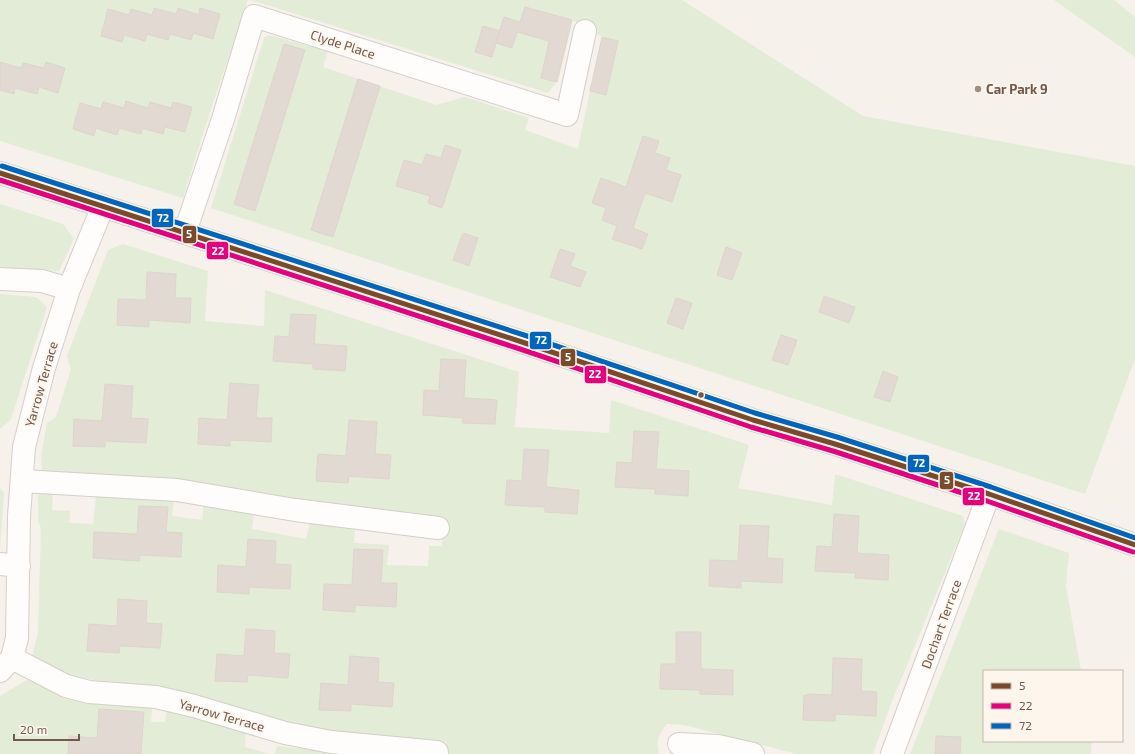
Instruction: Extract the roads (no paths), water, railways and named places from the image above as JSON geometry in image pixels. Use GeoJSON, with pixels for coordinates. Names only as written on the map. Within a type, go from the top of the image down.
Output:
{"type":"FeatureCollection","features":[{"type":"Feature","properties":{"kind":"street","name":"Clyde Place"},"geometry":{"type":"LineString","coordinates":[[185,232],[223,119],[254,16],[566,115],[585,31]]}},
{"type":"Feature","properties":{"kind":"street"},"geometry":{"type":"LineString","coordinates":[[0,173],[522,342],[745,417],[835,444],[989,494],[1135,544]]}},
{"type":"Feature","properties":{"kind":"street","name":"Yarrow Terrace"},"geometry":{"type":"LineString","coordinates":[[103,206],[69,289],[29,422],[24,447],[22,481],[9,565],[17,638],[6,665],[66,686],[89,692],[156,697],[194,706],[285,733],[331,742],[437,752]]}},
{"type":"Feature","properties":{"kind":"street"},"geometry":{"type":"LineString","coordinates":[[0,279],[42,282],[69,289]]}},
{"type":"Feature","properties":{"kind":"street"},"geometry":{"type":"LineString","coordinates":[[22,481],[177,490],[295,510],[438,528]]}},
{"type":"Feature","properties":{"kind":"street","name":"Dochart Terrace"},"geometry":{"type":"LineString","coordinates":[[892,754],[989,494]]}},
{"type":"Feature","properties":{"kind":"street"},"geometry":{"type":"LineString","coordinates":[[679,744],[718,746],[753,754]]}},
{"type":"Feature","properties":{"kind":"place","name":"Car Park 9"},"geometry":{"type":"Point","coordinates":[978,89]}}]}
